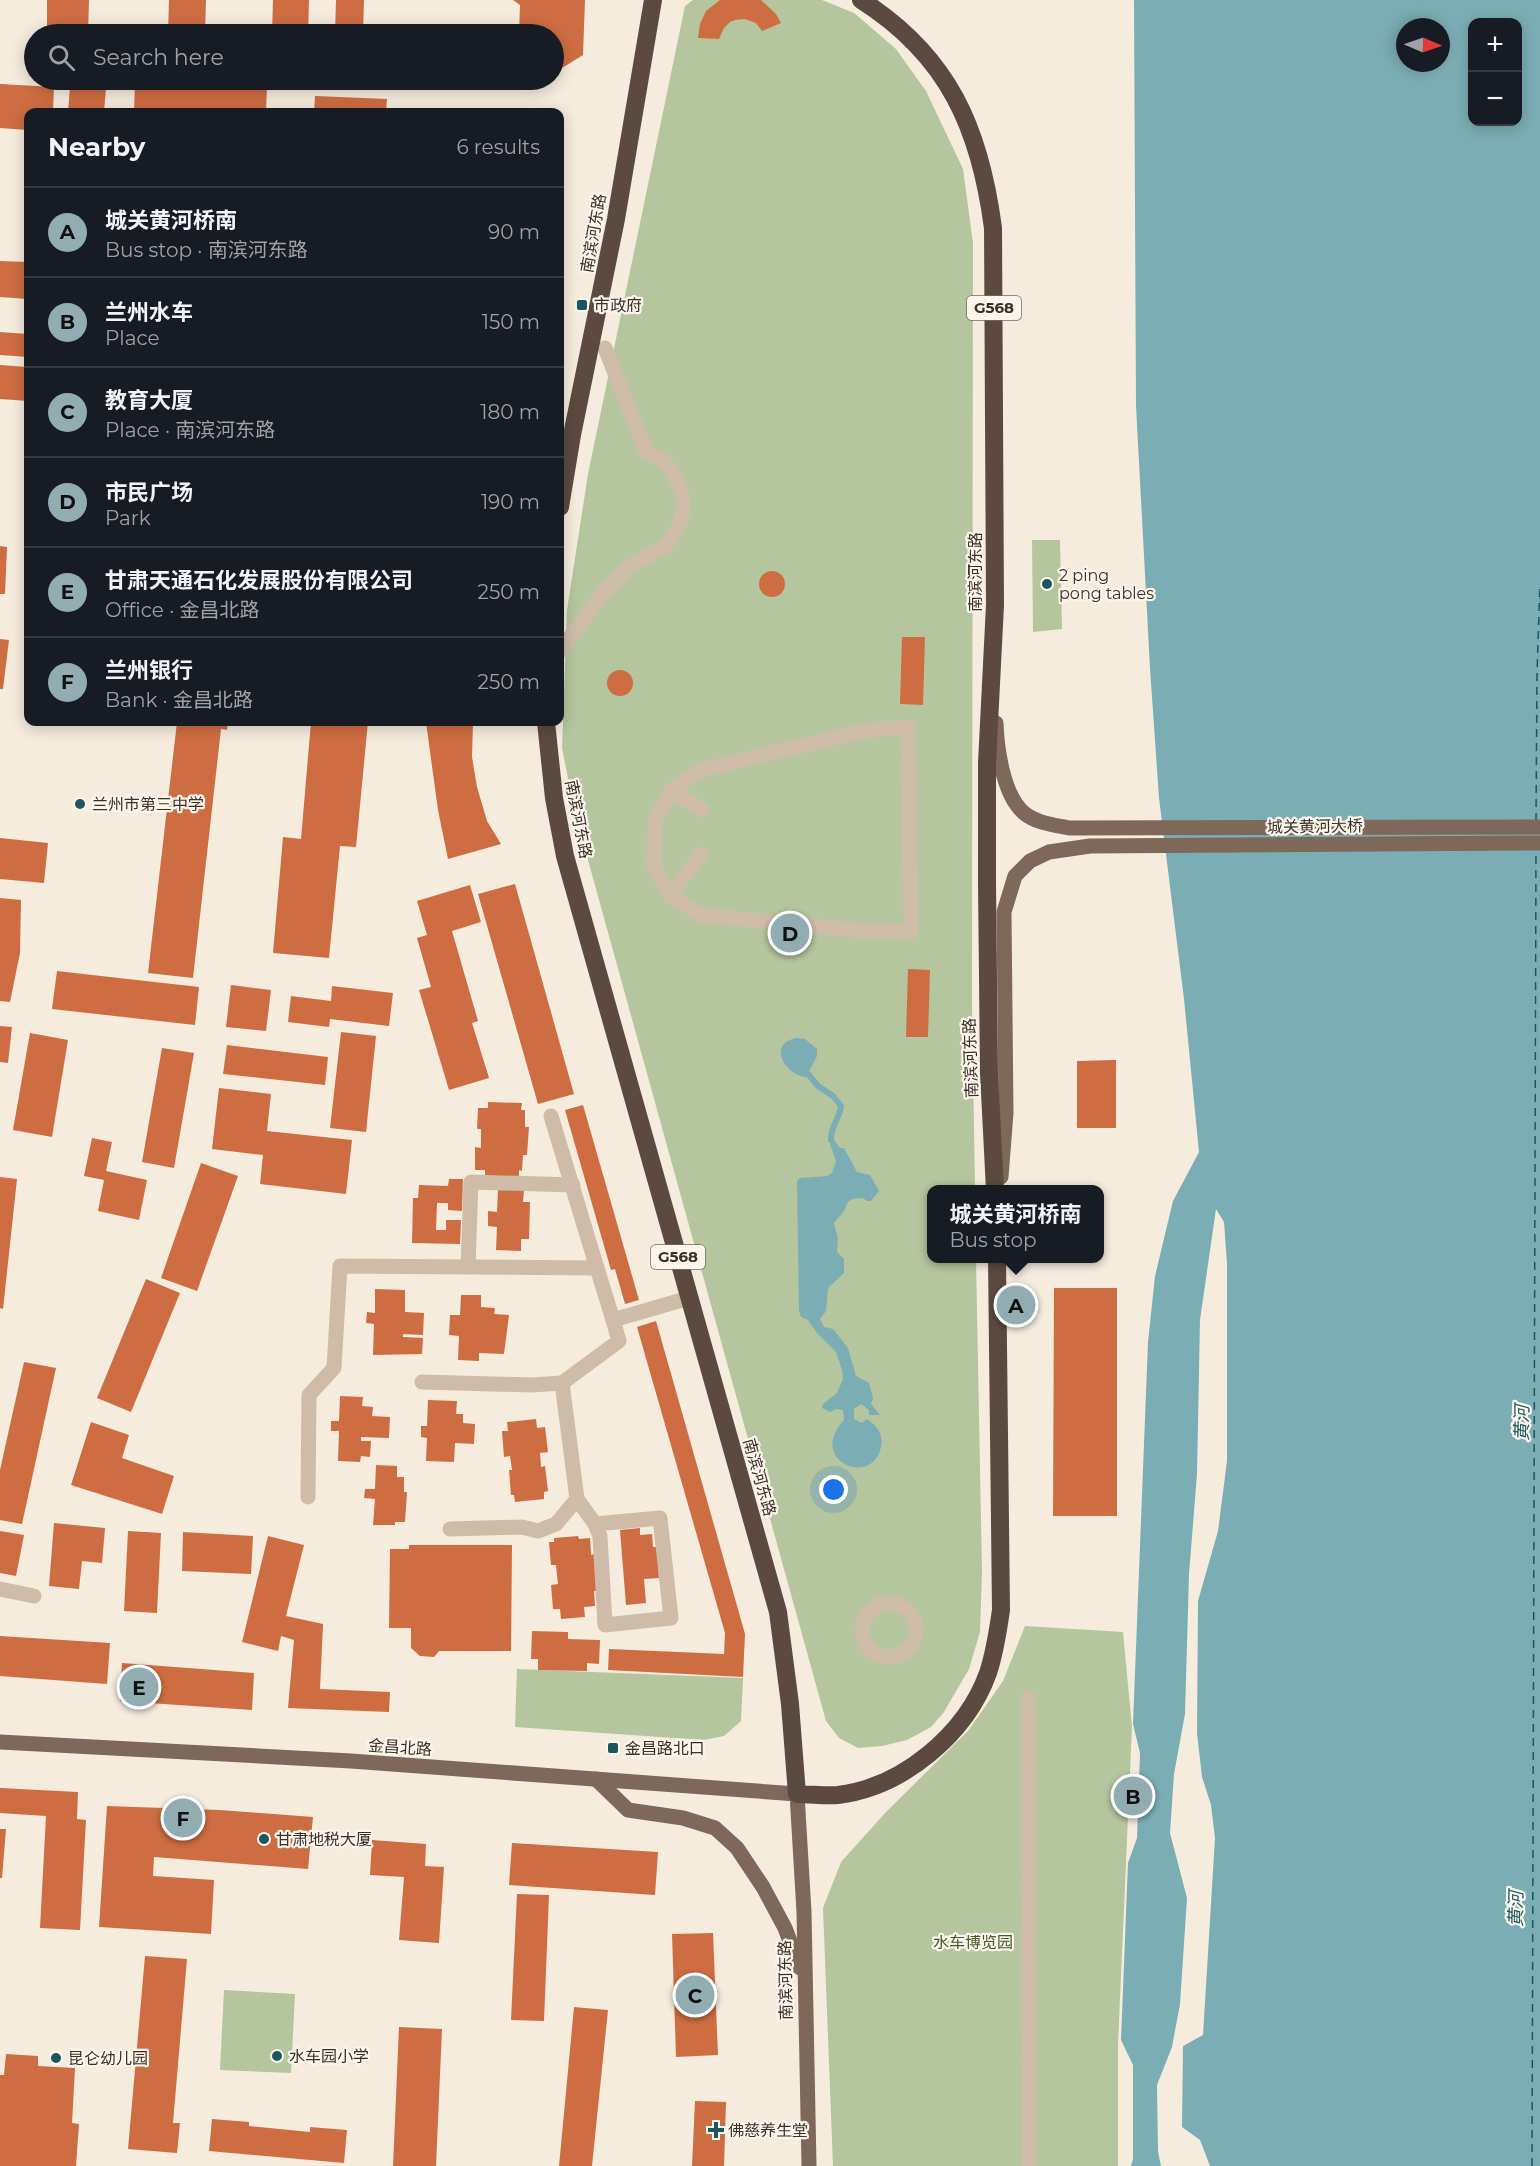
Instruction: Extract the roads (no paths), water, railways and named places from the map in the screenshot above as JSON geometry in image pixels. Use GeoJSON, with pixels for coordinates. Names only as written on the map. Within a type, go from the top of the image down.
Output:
{"type":"FeatureCollection","features":[{"type":"Feature","properties":{"kind":"highway","name":"南滨河东路"},"geometry":{"type":"LineString","coordinates":[[564,483],[616,219],[653,0]]}},
{"type":"Feature","properties":{"kind":"highway","name":"南滨河东路"},"geometry":{"type":"LineString","coordinates":[[861,0],[913,41],[940,71],[961,107],[977,146],[987,185],[993,228],[995,605],[987,763],[987,882],[989,1073],[995,1185]]}},
{"type":"Feature","properties":{"kind":"highway","name":"南滨河东路"},"geometry":{"type":"LineString","coordinates":[[546,726],[554,798],[565,856],[778,1612],[785,1657],[797,1794]]}},
{"type":"Feature","properties":{"kind":"highway"},"geometry":{"type":"LineString","coordinates":[[797,1794],[837,1795],[866,1789],[890,1780],[912,1767],[942,1742],[958,1724],[976,1698],[987,1674],[996,1643],[1001,1610],[997,1263]]}},
{"type":"Feature","properties":{"kind":"main road","name":"城关黄河大桥"},"geometry":{"type":"LineString","coordinates":[[992,662],[997,741],[1005,778],[1012,797],[1024,813],[1044,823],[1091,830],[1540,827]]}},
{"type":"Feature","properties":{"kind":"main road","name":"城关黄河大桥"},"geometry":{"type":"LineString","coordinates":[[1004,912],[1015,876],[1030,861],[1049,852],[1090,846],[1540,843]]}},
{"type":"Feature","properties":{"kind":"main road","name":"南滨河东路"},"geometry":{"type":"LineString","coordinates":[[1000,1185],[1006,1113],[1004,912]]}},
{"type":"Feature","properties":{"kind":"main road","name":"金昌北路"},"geometry":{"type":"LineString","coordinates":[[0,1742],[351,1761],[797,1794]]}},
{"type":"Feature","properties":{"kind":"main road"},"geometry":{"type":"LineString","coordinates":[[596,1779],[628,1810],[683,1818],[715,1828],[737,1848],[763,1887],[785,1928],[805,1980]]}},
{"type":"Feature","properties":{"kind":"main road","name":"南滨河东路"},"geometry":{"type":"LineString","coordinates":[[797,1794],[804,1912],[809,2166]]}},
{"type":"Feature","properties":{"kind":"street"},"geometry":{"type":"LineString","coordinates":[[564,646],[599,598],[628,567],[665,546],[677,530],[683,512],[682,493],[675,475],[663,460],[646,451],[605,348]]}},
{"type":"Feature","properties":{"kind":"street"},"geometry":{"type":"LineString","coordinates":[[908,727],[910,931],[866,931],[701,915],[670,895],[654,867],[655,818],[672,790],[700,770],[868,730],[908,727]]}},
{"type":"Feature","properties":{"kind":"street"},"geometry":{"type":"LineString","coordinates":[[672,790],[702,810]]}},
{"type":"Feature","properties":{"kind":"street"},"geometry":{"type":"LineString","coordinates":[[670,895],[701,854]]}},
{"type":"Feature","properties":{"kind":"street"},"geometry":{"type":"LineString","coordinates":[[422,1382],[531,1385],[562,1383],[619,1341],[551,1116]]}},
{"type":"Feature","properties":{"kind":"street"},"geometry":{"type":"LineString","coordinates":[[468,1267],[471,1182],[573,1185]]}},
{"type":"Feature","properties":{"kind":"street"},"geometry":{"type":"LineString","coordinates":[[308,1497],[309,1395],[334,1368],[340,1266],[597,1268]]}},
{"type":"Feature","properties":{"kind":"street"},"geometry":{"type":"LineString","coordinates":[[613,1320],[689,1298]]}},
{"type":"Feature","properties":{"kind":"street"},"geometry":{"type":"LineString","coordinates":[[562,1383],[577,1499],[595,1524],[600,1536],[605,1625],[671,1618],[660,1518],[595,1524]]}},
{"type":"Feature","properties":{"kind":"street"},"geometry":{"type":"LineString","coordinates":[[450,1529],[522,1527],[538,1531],[556,1524],[577,1499]]}},
{"type":"Feature","properties":{"kind":"street"},"geometry":{"type":"LineString","coordinates":[[0,1589],[34,1596]]}},
{"type":"Feature","properties":{"kind":"street"},"geometry":{"type":"LineString","coordinates":[[1028,1698],[1029,2166]]}},
{"type":"Feature","properties":{"kind":"water","name":"黄河"},"geometry":{"type":"Polygon","coordinates":[[[1134,0],[1540,0],[1540,2166],[1210,2166],[1200,2140],[1182,2127],[1183,2046],[1203,2035],[1215,1838],[1211,1805],[1202,1777],[1197,1733],[1198,1601],[1218,1531],[1227,1461],[1227,1264],[1224,1222],[1216,1209],[1200,1320],[1197,1474],[1189,1574],[1185,1714],[1174,1774],[1170,1833],[1187,1898],[1180,2004],[1172,2047],[1157,2085],[1158,2152],[1161,2166],[1131,2166],[1133,2159],[1133,2065],[1121,2040],[1128,1863],[1137,1838],[1140,1753],[1133,1724],[1148,1342],[1155,1276],[1173,1201],[1199,1152],[1184,999],[1159,798],[1136,406],[1134,0]]]}},
{"type":"Feature","properties":{"kind":"water"},"geometry":{"type":"Polygon","coordinates":[[[796,1038],[805,1039],[817,1049],[817,1056],[806,1077],[792,1071],[782,1059],[782,1046],[787,1041],[796,1038]]]}},
{"type":"Feature","properties":{"kind":"water"},"geometry":{"type":"Polygon","coordinates":[[[833,1139],[840,1148],[844,1148],[857,1172],[870,1175],[879,1191],[871,1201],[863,1198],[852,1199],[834,1223],[838,1239],[837,1252],[844,1259],[844,1273],[828,1288],[826,1311],[820,1319],[824,1327],[833,1329],[848,1348],[856,1376],[869,1383],[873,1398],[871,1404],[880,1415],[869,1415],[869,1410],[861,1404],[854,1409],[854,1419],[862,1423],[867,1419],[871,1422],[879,1431],[882,1442],[876,1459],[866,1466],[856,1467],[845,1464],[837,1457],[833,1447],[834,1435],[844,1420],[843,1410],[836,1409],[830,1412],[822,1408],[823,1404],[837,1393],[843,1379],[836,1352],[808,1320],[801,1317],[799,1311],[797,1181],[800,1178],[827,1176],[832,1173],[836,1161],[830,1144],[833,1139]]]}},
{"type":"Feature","properties":{"kind":"waterway"},"geometry":{"type":"LineString","coordinates":[[808,1074],[841,1106],[831,1140]]}},
{"type":"Feature","properties":{"kind":"place","name":"市政府"},"geometry":{"type":"Point","coordinates":[582,305]}},
{"type":"Feature","properties":{"kind":"place","name":"2 ping pong tables"},"geometry":{"type":"Point","coordinates":[1047,584]}},
{"type":"Feature","properties":{"kind":"place","name":"兰州市第三中学"},"geometry":{"type":"Point","coordinates":[80,804]}},
{"type":"Feature","properties":{"kind":"place","name":"市民广场"},"geometry":{"type":"Point","coordinates":[790,933]}},
{"type":"Feature","properties":{"kind":"place","name":"城关黄河桥南"},"geometry":{"type":"Point","coordinates":[1016,1305]}},
{"type":"Feature","properties":{"kind":"place","name":"甘肃天通石化发展股份有限公司"},"geometry":{"type":"Point","coordinates":[139,1687]}},
{"type":"Feature","properties":{"kind":"place","name":"金昌路北口"},"geometry":{"type":"Point","coordinates":[613,1748]}},
{"type":"Feature","properties":{"kind":"place","name":"兰州水车"},"geometry":{"type":"Point","coordinates":[1133,1796]}},
{"type":"Feature","properties":{"kind":"place","name":"兰州银行"},"geometry":{"type":"Point","coordinates":[183,1818]}},
{"type":"Feature","properties":{"kind":"place","name":"甘肃地税大厦"},"geometry":{"type":"Point","coordinates":[264,1839]}},
{"type":"Feature","properties":{"kind":"place","name":"教育大厦"},"geometry":{"type":"Point","coordinates":[695,1995]}},
{"type":"Feature","properties":{"kind":"place","name":"水车园小学"},"geometry":{"type":"Point","coordinates":[277,2056]}},
{"type":"Feature","properties":{"kind":"place","name":"昆仑幼儿园"},"geometry":{"type":"Point","coordinates":[56,2058]}},
{"type":"Feature","properties":{"kind":"place","name":"佛慈养生堂"},"geometry":{"type":"Point","coordinates":[716,2130]}},
{"type":"Feature","properties":{"kind":"park label","name":"水车博览园"},"geometry":{"type":"Point","coordinates":[973,1942]}}]}
